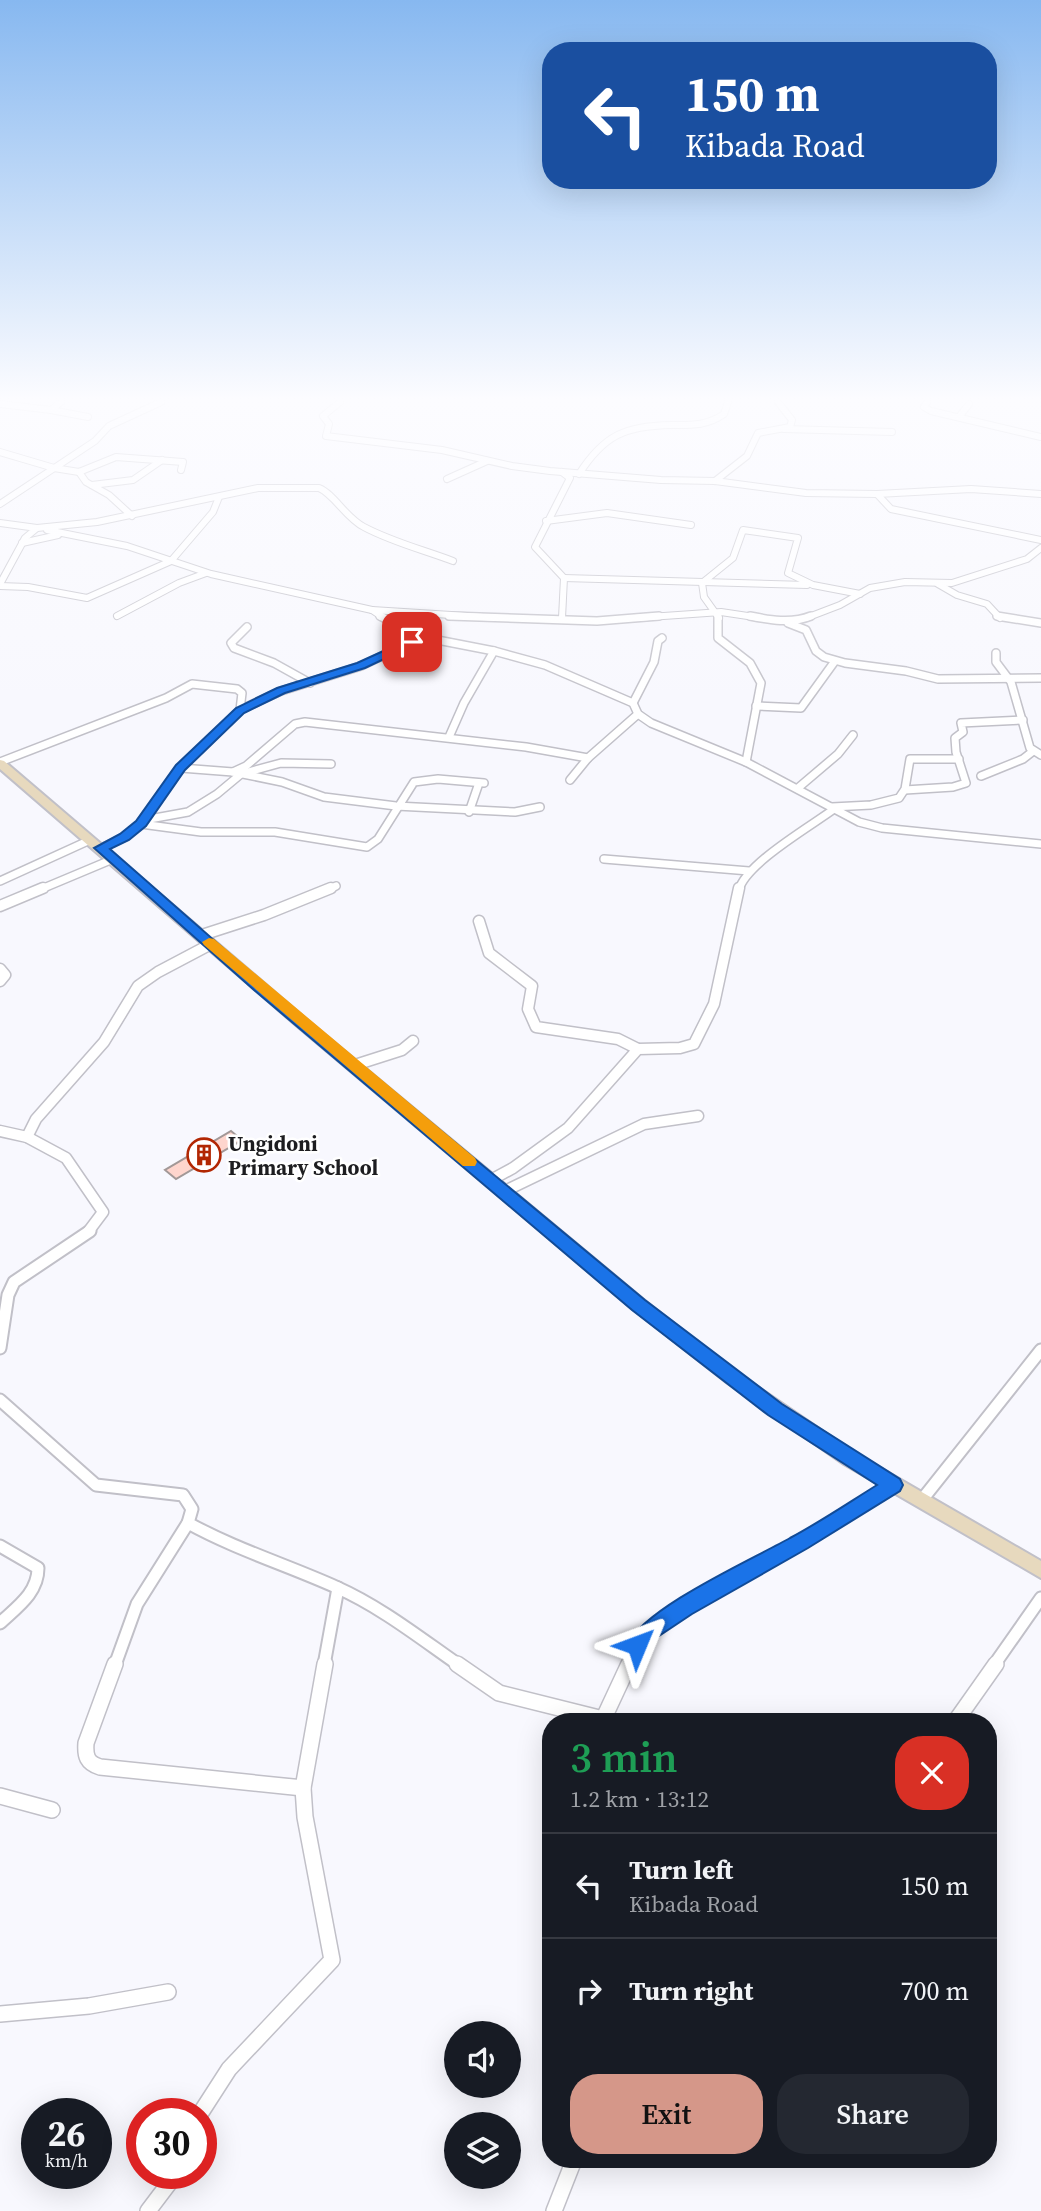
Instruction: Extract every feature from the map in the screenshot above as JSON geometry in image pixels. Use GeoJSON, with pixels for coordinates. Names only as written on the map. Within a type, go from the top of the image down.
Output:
{"type":"FeatureCollection","features":[{"type":"Feature","properties":{"kind":"main road"},"geometry":{"type":"LineString","coordinates":[[0,762],[206,940],[639,1305],[731,1377],[810,1433],[893,1485],[1041,1570]]}},
{"type":"Feature","properties":{"kind":"street"},"geometry":{"type":"LineString","coordinates":[[120,505],[132,516]]}},
{"type":"Feature","properties":{"kind":"street"},"geometry":{"type":"LineString","coordinates":[[182,505],[132,516],[37,528],[22,543],[0,585],[28,587],[82,599],[171,561],[213,512],[216,505]]}},
{"type":"Feature","properties":{"kind":"street"},"geometry":{"type":"LineString","coordinates":[[338,505],[348,517],[363,527],[453,561]]}},
{"type":"Feature","properties":{"kind":"street"},"geometry":{"type":"LineString","coordinates":[[554,505],[535,547],[564,578],[811,585],[860,594]]}},
{"type":"Feature","properties":{"kind":"street"},"geometry":{"type":"LineString","coordinates":[[887,505],[891,509],[1041,540]]}},
{"type":"Feature","properties":{"kind":"street"},"geometry":{"type":"LineString","coordinates":[[546,521],[607,513],[691,525]]}},
{"type":"Feature","properties":{"kind":"street"},"geometry":{"type":"LineString","coordinates":[[0,523],[127,546],[207,573],[372,610],[427,616],[632,620],[714,612],[779,621],[806,630]]}},
{"type":"Feature","properties":{"kind":"street"},"geometry":{"type":"LineString","coordinates":[[702,583],[733,558],[743,530],[747,529],[796,536],[798,538],[788,573],[811,585]]}},
{"type":"Feature","properties":{"kind":"street"},"geometry":{"type":"LineString","coordinates":[[22,543],[66,534]]}},
{"type":"Feature","properties":{"kind":"street"},"geometry":{"type":"LineString","coordinates":[[779,621],[812,618],[875,587],[905,582],[938,584],[997,570],[1027,559],[1041,548]]}},
{"type":"Feature","properties":{"kind":"street"},"geometry":{"type":"LineString","coordinates":[[117,616],[179,583],[207,573]]}},
{"type":"Feature","properties":{"kind":"street"},"geometry":{"type":"LineString","coordinates":[[562,619],[564,578]]}},
{"type":"Feature","properties":{"kind":"street"},"geometry":{"type":"LineString","coordinates":[[702,583],[704,597],[720,619],[716,634],[718,638],[752,663],[759,673],[761,683],[746,762]]}},
{"type":"Feature","properties":{"kind":"street"},"geometry":{"type":"LineString","coordinates":[[938,584],[957,596],[987,604],[993,608],[996,616],[1002,619],[1041,623]]}},
{"type":"Feature","properties":{"kind":"street"},"geometry":{"type":"LineString","coordinates":[[372,610],[422,637],[494,651],[552,668],[633,703],[638,714],[746,762],[871,826],[1041,844]]}},
{"type":"Feature","properties":{"kind":"street"},"geometry":{"type":"LineString","coordinates":[[812,618],[806,630],[811,646],[824,657],[835,661],[906,671],[938,679],[1041,678]]}},
{"type":"Feature","properties":{"kind":"street"},"geometry":{"type":"LineString","coordinates":[[247,627],[231,643],[234,648],[275,663],[310,683]]}},
{"type":"Feature","properties":{"kind":"street"},"geometry":{"type":"LineString","coordinates":[[0,881],[95,844],[125,837],[143,822],[181,768],[240,710],[281,691],[361,666],[422,637]]}},
{"type":"Feature","properties":{"kind":"street"},"geometry":{"type":"LineString","coordinates":[[633,703],[654,662],[658,642],[662,638]]}},
{"type":"Feature","properties":{"kind":"street"},"geometry":{"type":"LineString","coordinates":[[449,737],[464,703],[494,651]]}},
{"type":"Feature","properties":{"kind":"street"},"geometry":{"type":"LineString","coordinates":[[996,653],[996,662],[1011,682],[1032,752]]}},
{"type":"Feature","properties":{"kind":"street"},"geometry":{"type":"LineString","coordinates":[[756,706],[802,709],[835,661]]}},
{"type":"Feature","properties":{"kind":"street"},"geometry":{"type":"LineString","coordinates":[[0,762],[57,743],[166,698],[192,684],[237,690],[242,693],[240,710]]}},
{"type":"Feature","properties":{"kind":"street"},"geometry":{"type":"LineString","coordinates":[[570,780],[588,758],[638,714]]}},
{"type":"Feature","properties":{"kind":"street"},"geometry":{"type":"LineString","coordinates":[[905,790],[966,783],[955,738],[963,732],[961,723],[1023,720]]}},
{"type":"Feature","properties":{"kind":"street"},"geometry":{"type":"LineString","coordinates":[[143,822],[188,812],[217,794],[237,773],[295,724],[304,722],[449,737],[588,758]]}},
{"type":"Feature","properties":{"kind":"street"},"geometry":{"type":"LineString","coordinates":[[798,788],[838,754],[853,735]]}},
{"type":"Feature","properties":{"kind":"street"},"geometry":{"type":"LineString","coordinates":[[1032,752],[1041,755]]}},
{"type":"Feature","properties":{"kind":"street"},"geometry":{"type":"LineString","coordinates":[[981,776],[1023,759],[1032,752]]}},
{"type":"Feature","properties":{"kind":"street"},"geometry":{"type":"LineString","coordinates":[[491,1180],[513,1168],[568,1128],[638,1049],[644,1046],[679,1049],[694,1044],[714,1004],[737,892],[749,871],[833,808],[887,803],[900,798],[905,790],[910,759],[959,759]]}},
{"type":"Feature","properties":{"kind":"street"},"geometry":{"type":"LineString","coordinates":[[237,773],[281,763],[331,764]]}},
{"type":"Feature","properties":{"kind":"street"},"geometry":{"type":"LineString","coordinates":[[181,768],[237,773],[282,782],[324,797],[396,806],[515,812],[540,807]]}},
{"type":"Feature","properties":{"kind":"street"},"geometry":{"type":"LineString","coordinates":[[143,822],[201,832],[275,832],[367,847],[378,839],[408,786],[422,779],[481,783],[469,811]]}},
{"type":"Feature","properties":{"kind":"street"},"geometry":{"type":"LineString","coordinates":[[0,906],[113,859]]}},
{"type":"Feature","properties":{"kind":"street"},"geometry":{"type":"LineString","coordinates":[[604,859],[749,871]]}},
{"type":"Feature","properties":{"kind":"street"},"geometry":{"type":"LineString","coordinates":[[27,1137],[36,1119],[104,1042],[138,986],[206,940],[336,886]]}},
{"type":"Feature","properties":{"kind":"street"},"geometry":{"type":"LineString","coordinates":[[479,921],[489,953],[532,986],[528,1009],[536,1027],[618,1039],[638,1049]]}},
{"type":"Feature","properties":{"kind":"street"},"geometry":{"type":"LineString","coordinates":[[0,970],[5,975],[0,981]]}},
{"type":"Feature","properties":{"kind":"street"},"geometry":{"type":"LineString","coordinates":[[355,1065],[402,1050],[413,1041]]}},
{"type":"Feature","properties":{"kind":"street"},"geometry":{"type":"LineString","coordinates":[[505,1191],[644,1124],[698,1116]]}},
{"type":"Feature","properties":{"kind":"street"},"geometry":{"type":"LineString","coordinates":[[0,1131],[27,1137],[66,1158],[102,1206],[103,1212],[90,1231],[14,1282],[8,1296],[0,1348]]}},
{"type":"Feature","properties":{"kind":"street"},"geometry":{"type":"LineString","coordinates":[[921,1501],[1041,1350]]}},
{"type":"Feature","properties":{"kind":"street"},"geometry":{"type":"LineString","coordinates":[[0,1400],[96,1485],[183,1495],[192,1509],[188,1523],[138,1604],[86,1743],[86,1758],[89,1763],[100,1767],[303,1788]]}},
{"type":"Feature","properties":{"kind":"street"},"geometry":{"type":"LineString","coordinates":[[606,1713],[637,1645],[646,1634],[685,1607],[801,1542],[893,1485]]}},
{"type":"Feature","properties":{"kind":"street"},"geometry":{"type":"LineString","coordinates":[[188,1523],[215,1538],[338,1588],[383,1612],[499,1693],[573,1713]]}},
{"type":"Feature","properties":{"kind":"street"},"geometry":{"type":"LineString","coordinates":[[0,1546],[38,1568],[39,1578],[33,1591],[0,1623]]}},
{"type":"Feature","properties":{"kind":"street"},"geometry":{"type":"LineString","coordinates":[[210,2098],[229,2069],[331,1960],[305,1817],[303,1788],[338,1588]]}},
{"type":"Feature","properties":{"kind":"street"},"geometry":{"type":"LineString","coordinates":[[961,1713],[1041,1598]]}},
{"type":"Feature","properties":{"kind":"street"},"geometry":{"type":"LineString","coordinates":[[0,1796],[52,1810]]}},
{"type":"Feature","properties":{"kind":"street"},"geometry":{"type":"LineString","coordinates":[[0,2014],[89,2006],[168,1992]]}},
{"type":"Feature","properties":{"kind":"street"},"geometry":{"type":"LineString","coordinates":[[554,2211],[571,2168]]}},
{"type":"Feature","properties":{"kind":"street"},"geometry":{"type":"LineString","coordinates":[[148,2211],[165,2189]]}},
{"type":"Feature","properties":{"kind":"building","name":"Ungidoni Primary School"},"geometry":{"type":"Polygon","coordinates":[[[231,1131],[242,1140],[176,1179],[165,1170],[231,1131]]]}},
{"type":"Feature","properties":{"kind":"slow traffic"},"geometry":{"type":"LineString","coordinates":[[209,942],[469,1162]]}},
{"type":"Feature","properties":{"kind":"place","name":"Ungidoni Primary School"},"geometry":{"type":"Point","coordinates":[204,1155]}},
{"type":"Feature","properties":{"kind":"route"},"geometry":{"type":"LineString","coordinates":[[412,642],[361,666],[281,691],[240,710],[181,768],[141,824],[125,837],[101,848],[259,987],[639,1305],[775,1409],[893,1485],[801,1542],[685,1607],[658,1624],[637,1645]]}}]}
